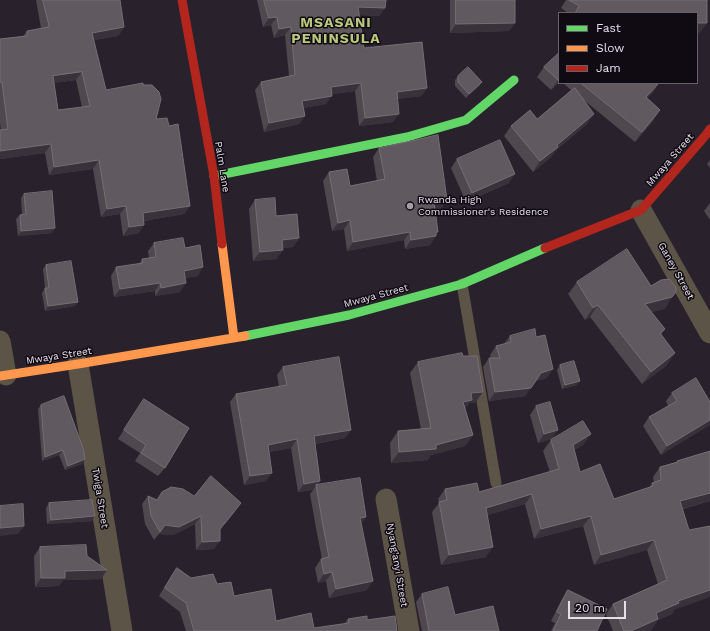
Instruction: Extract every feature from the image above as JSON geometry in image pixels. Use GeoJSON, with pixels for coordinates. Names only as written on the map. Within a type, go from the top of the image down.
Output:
{"type":"FeatureCollection","features":[{"type":"Feature","properties":{"kind":"street","name":"Palm Lane"},"geometry":{"type":"LineString","coordinates":[[182,0],[214,176],[234,338]]}},
{"type":"Feature","properties":{"kind":"street"},"geometry":{"type":"LineString","coordinates":[[214,176],[407,137],[466,120],[514,80]]}},
{"type":"Feature","properties":{"kind":"street","name":"Mwaya Street"},"geometry":{"type":"LineString","coordinates":[[3,376],[234,338],[349,315],[462,284],[550,246],[641,210],[710,129]]}},
{"type":"Feature","properties":{"kind":"street","name":"Ganey Street"},"geometry":{"type":"LineString","coordinates":[[641,210],[710,333]]}},
{"type":"Feature","properties":{"kind":"street"},"geometry":{"type":"LineString","coordinates":[[0,341],[3,376]]}},
{"type":"Feature","properties":{"kind":"street","name":"Twiga Street"},"geometry":{"type":"LineString","coordinates":[[78,364],[122,631]]}},
{"type":"Feature","properties":{"kind":"street","name":"Nyang'anyi Street"},"geometry":{"type":"LineString","coordinates":[[386,499],[409,631]]}},
{"type":"Feature","properties":{"kind":"lane"},"geometry":{"type":"LineString","coordinates":[[462,284],[496,483]]}},
{"type":"Feature","properties":{"kind":"building"},"geometry":{"type":"Polygon","coordinates":[[[43,0],[120,0],[124,27],[92,33],[106,90],[143,83],[143,85],[152,85],[159,92],[161,99],[156,119],[167,118],[169,126],[178,124],[190,206],[143,213],[144,225],[129,227],[126,206],[107,209],[99,160],[54,167],[51,144],[0,151],[0,130],[8,129],[2,82],[0,82],[0,39],[27,36],[27,31],[49,27],[43,0]],[[82,72],[53,76],[58,110],[90,106],[82,72]]]}},
{"type":"Feature","properties":{"kind":"building"},"geometry":{"type":"Polygon","coordinates":[[[264,0],[386,0],[385,8],[358,7],[364,48],[422,42],[427,88],[397,92],[399,114],[365,118],[361,83],[331,87],[332,96],[302,101],[305,116],[269,123],[261,82],[295,75],[291,27],[279,29],[277,17],[269,18],[264,0]]]}},
{"type":"Feature","properties":{"kind":"building"},"geometry":{"type":"Polygon","coordinates":[[[456,0],[515,0],[515,23],[456,24],[456,0]]]}},
{"type":"Feature","properties":{"kind":"building"},"geometry":{"type":"Polygon","coordinates":[[[569,0],[707,0],[707,23],[698,23],[698,12],[576,12],[579,6],[569,0]]]}},
{"type":"Feature","properties":{"kind":"building"},"geometry":{"type":"Polygon","coordinates":[[[558,54],[558,80],[544,67],[558,54]]]}},
{"type":"Feature","properties":{"kind":"building"},"geometry":{"type":"Polygon","coordinates":[[[468,67],[482,82],[469,94],[458,82],[458,76],[468,67]]]}},
{"type":"Feature","properties":{"kind":"building"},"geometry":{"type":"Polygon","coordinates":[[[582,84],[658,84],[646,97],[660,110],[642,132],[582,84]]]}},
{"type":"Feature","properties":{"kind":"building"},"geometry":{"type":"Polygon","coordinates":[[[575,88],[594,114],[557,145],[558,147],[540,161],[511,126],[530,110],[537,119],[575,88]]]}},
{"type":"Feature","properties":{"kind":"building"},"geometry":{"type":"Polygon","coordinates":[[[438,135],[447,200],[434,202],[438,232],[436,232],[436,236],[411,240],[410,232],[353,242],[350,220],[338,223],[329,172],[347,169],[350,186],[385,179],[379,148],[438,135]]]}},
{"type":"Feature","properties":{"kind":"building"},"geometry":{"type":"Polygon","coordinates":[[[500,140],[515,174],[472,193],[457,159],[500,140]]]}},
{"type":"Feature","properties":{"kind":"building"},"geometry":{"type":"Polygon","coordinates":[[[52,191],[55,228],[21,231],[20,215],[26,214],[24,194],[52,191]]]}},
{"type":"Feature","properties":{"kind":"building"},"geometry":{"type":"Polygon","coordinates":[[[275,198],[276,216],[297,214],[299,238],[282,240],[283,250],[260,252],[255,200],[275,198]]]}},
{"type":"Feature","properties":{"kind":"building"},"geometry":{"type":"Polygon","coordinates":[[[183,238],[185,248],[200,245],[203,267],[184,271],[186,283],[161,288],[160,283],[120,289],[116,267],[143,263],[142,259],[156,257],[154,243],[183,238]]]}},
{"type":"Feature","properties":{"kind":"building"},"geometry":{"type":"Polygon","coordinates":[[[627,249],[651,286],[661,280],[669,279],[676,287],[676,292],[672,297],[645,304],[665,329],[660,333],[675,353],[651,372],[598,305],[593,308],[577,282],[627,249]]]}},
{"type":"Feature","properties":{"kind":"building"},"geometry":{"type":"Polygon","coordinates":[[[71,261],[78,302],[48,306],[45,288],[49,288],[46,265],[71,261]]]}},
{"type":"Feature","properties":{"kind":"building"},"geometry":{"type":"Polygon","coordinates":[[[535,329],[536,337],[545,335],[553,369],[541,373],[531,388],[495,392],[489,358],[500,358],[496,346],[511,342],[510,336],[535,329]]]}},
{"type":"Feature","properties":{"kind":"building"},"geometry":{"type":"Polygon","coordinates":[[[462,353],[463,356],[477,356],[483,392],[471,393],[472,400],[463,402],[473,435],[436,445],[436,449],[399,452],[398,431],[431,428],[418,362],[462,353]]]}},
{"type":"Feature","properties":{"kind":"building"},"geometry":{"type":"Polygon","coordinates":[[[339,357],[351,430],[314,436],[320,481],[304,484],[297,439],[268,445],[272,473],[250,476],[236,394],[287,385],[283,367],[339,357]]]}},
{"type":"Feature","properties":{"kind":"building"},"geometry":{"type":"Polygon","coordinates":[[[574,361],[580,381],[565,385],[560,365],[574,361]]]}},
{"type":"Feature","properties":{"kind":"building"},"geometry":{"type":"Polygon","coordinates":[[[696,378],[710,402],[710,420],[667,446],[649,417],[677,401],[672,393],[696,378]]]}},
{"type":"Feature","properties":{"kind":"building"},"geometry":{"type":"Polygon","coordinates":[[[64,396],[83,448],[85,459],[68,466],[63,450],[45,457],[41,405],[64,396]]]}},
{"type":"Feature","properties":{"kind":"building"},"geometry":{"type":"Polygon","coordinates":[[[144,399],[189,428],[165,468],[141,453],[146,445],[124,430],[144,399]]]}},
{"type":"Feature","properties":{"kind":"building"},"geometry":{"type":"Polygon","coordinates":[[[550,402],[558,430],[544,434],[536,406],[550,402]]]}},
{"type":"Feature","properties":{"kind":"building"},"geometry":{"type":"Polygon","coordinates":[[[583,421],[591,434],[573,445],[580,472],[600,464],[614,499],[653,486],[652,483],[661,480],[660,467],[710,451],[710,493],[680,501],[689,530],[710,526],[710,590],[678,601],[679,603],[656,613],[658,619],[631,631],[624,631],[613,604],[667,580],[654,540],[601,555],[591,516],[541,529],[532,494],[486,508],[493,547],[449,555],[439,502],[447,500],[445,489],[477,483],[479,492],[559,469],[551,440],[583,421]]]}},
{"type":"Feature","properties":{"kind":"building"},"geometry":{"type":"Polygon","coordinates":[[[211,476],[241,503],[220,529],[220,541],[202,542],[201,516],[179,527],[165,525],[160,532],[151,516],[148,496],[157,500],[162,492],[171,487],[183,489],[194,496],[211,476]]]}},
{"type":"Feature","properties":{"kind":"building"},"geometry":{"type":"Polygon","coordinates":[[[360,478],[366,517],[360,518],[373,581],[336,589],[332,572],[324,574],[321,559],[329,557],[316,485],[360,478]]]}},
{"type":"Feature","properties":{"kind":"building"},"geometry":{"type":"Polygon","coordinates":[[[92,500],[95,516],[51,520],[49,503],[92,500]]]}},
{"type":"Feature","properties":{"kind":"building"},"geometry":{"type":"Polygon","coordinates":[[[23,504],[24,526],[0,528],[0,506],[23,504]]]}},
{"type":"Feature","properties":{"kind":"building"},"geometry":{"type":"Polygon","coordinates":[[[86,545],[87,556],[107,570],[65,571],[65,578],[41,578],[40,547],[86,545]]]}},
{"type":"Feature","properties":{"kind":"building"},"geometry":{"type":"Polygon","coordinates":[[[177,568],[191,578],[213,574],[217,584],[231,582],[234,596],[271,589],[276,621],[311,613],[314,628],[349,623],[348,619],[367,616],[367,620],[395,616],[397,631],[194,631],[186,603],[165,588],[177,568]]]}},
{"type":"Feature","properties":{"kind":"building"},"geometry":{"type":"Polygon","coordinates":[[[448,587],[455,615],[493,606],[499,631],[429,631],[422,594],[448,587]]]}},
{"type":"Feature","properties":{"kind":"building"},"geometry":{"type":"Polygon","coordinates":[[[568,590],[607,609],[597,631],[553,631],[561,614],[557,612],[568,590]]]}},
{"type":"Feature","properties":{"kind":"traffic: fast"},"geometry":{"type":"LineString","coordinates":[[214,176],[407,137],[466,120],[514,80]]}},
{"type":"Feature","properties":{"kind":"traffic: fast"},"geometry":{"type":"LineString","coordinates":[[245,336],[349,315],[462,284],[545,248]]}},
{"type":"Feature","properties":{"kind":"traffic: slow"},"geometry":{"type":"LineString","coordinates":[[222,244],[234,338]]}},
{"type":"Feature","properties":{"kind":"traffic: slow"},"geometry":{"type":"LineString","coordinates":[[0,376],[245,336]]}},
{"type":"Feature","properties":{"kind":"traffic: jam"},"geometry":{"type":"LineString","coordinates":[[182,0],[214,176],[222,244]]}},
{"type":"Feature","properties":{"kind":"traffic: jam"},"geometry":{"type":"LineString","coordinates":[[545,248],[641,210],[710,129]]}},
{"type":"Feature","properties":{"kind":"place","name":"Rwanda High Commissioner's Residence"},"geometry":{"type":"Point","coordinates":[410,206]}},
{"type":"Feature","properties":{"kind":"district","name":"MSASANI PENINSULA"},"geometry":{"type":"Point","coordinates":[336,32]}}]}
